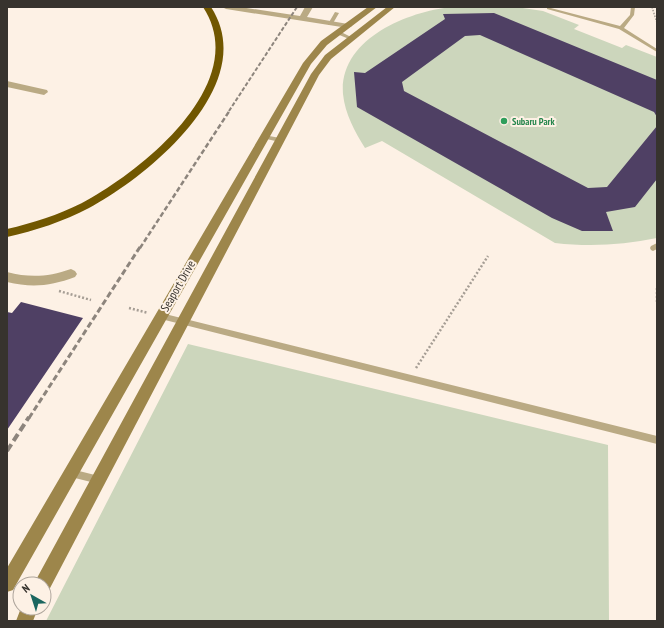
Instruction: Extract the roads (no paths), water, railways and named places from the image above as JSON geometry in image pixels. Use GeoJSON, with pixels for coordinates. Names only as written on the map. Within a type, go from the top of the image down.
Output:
{"type":"FeatureCollection","features":[{"type":"Feature","properties":{"kind":"highway"},"geometry":{"type":"LineString","coordinates":[[7,233],[54,218],[93,200],[124,181],[150,160],[188,123],[205,101],[214,80],[218,63],[220,35],[207,7]]}},
{"type":"Feature","properties":{"kind":"street"},"geometry":{"type":"LineString","coordinates":[[226,7],[330,24],[346,32]]}},
{"type":"Feature","properties":{"kind":"street"},"geometry":{"type":"LineString","coordinates":[[302,19],[309,7]]}},
{"type":"Feature","properties":{"kind":"street","name":"Seaport Drive"},"geometry":{"type":"LineString","coordinates":[[47,576],[315,74],[346,32],[373,7]]}},
{"type":"Feature","properties":{"kind":"street","name":"Seaport Drive"},"geometry":{"type":"LineString","coordinates":[[7,584],[307,63],[324,43],[391,7]]}},
{"type":"Feature","properties":{"kind":"street"},"geometry":{"type":"LineString","coordinates":[[7,84],[44,92]]}},
{"type":"Feature","properties":{"kind":"street"},"geometry":{"type":"LineString","coordinates":[[7,277],[30,283],[40,283],[71,274]]}},
{"type":"Feature","properties":{"kind":"lane"},"geometry":{"type":"LineString","coordinates":[[621,28],[632,14],[633,7]]}},
{"type":"Feature","properties":{"kind":"lane"},"geometry":{"type":"LineString","coordinates":[[548,8],[621,28],[657,52]]}},
{"type":"Feature","properties":{"kind":"lane"},"geometry":{"type":"LineString","coordinates":[[330,24],[337,13]]}},
{"type":"Feature","properties":{"kind":"lane"},"geometry":{"type":"LineString","coordinates":[[264,137],[280,140]]}},
{"type":"Feature","properties":{"kind":"lane"},"geometry":{"type":"LineString","coordinates":[[161,316],[657,440]]}},
{"type":"Feature","properties":{"kind":"lane"},"geometry":{"type":"LineString","coordinates":[[71,473],[99,480]]}},
{"type":"Feature","properties":{"kind":"railway"},"geometry":{"type":"LineString","coordinates":[[229,111],[297,7]]}},
{"type":"Feature","properties":{"kind":"railway"},"geometry":{"type":"LineString","coordinates":[[140,248],[230,110]]}},
{"type":"Feature","properties":{"kind":"railway"},"geometry":{"type":"LineString","coordinates":[[29,418],[140,247]]}},
{"type":"Feature","properties":{"kind":"railway"},"geometry":{"type":"LineString","coordinates":[[7,451],[29,417]]}},
{"type":"Feature","properties":{"kind":"place","name":"Subaru Park"},"geometry":{"type":"Point","coordinates":[504,121]}}]}
